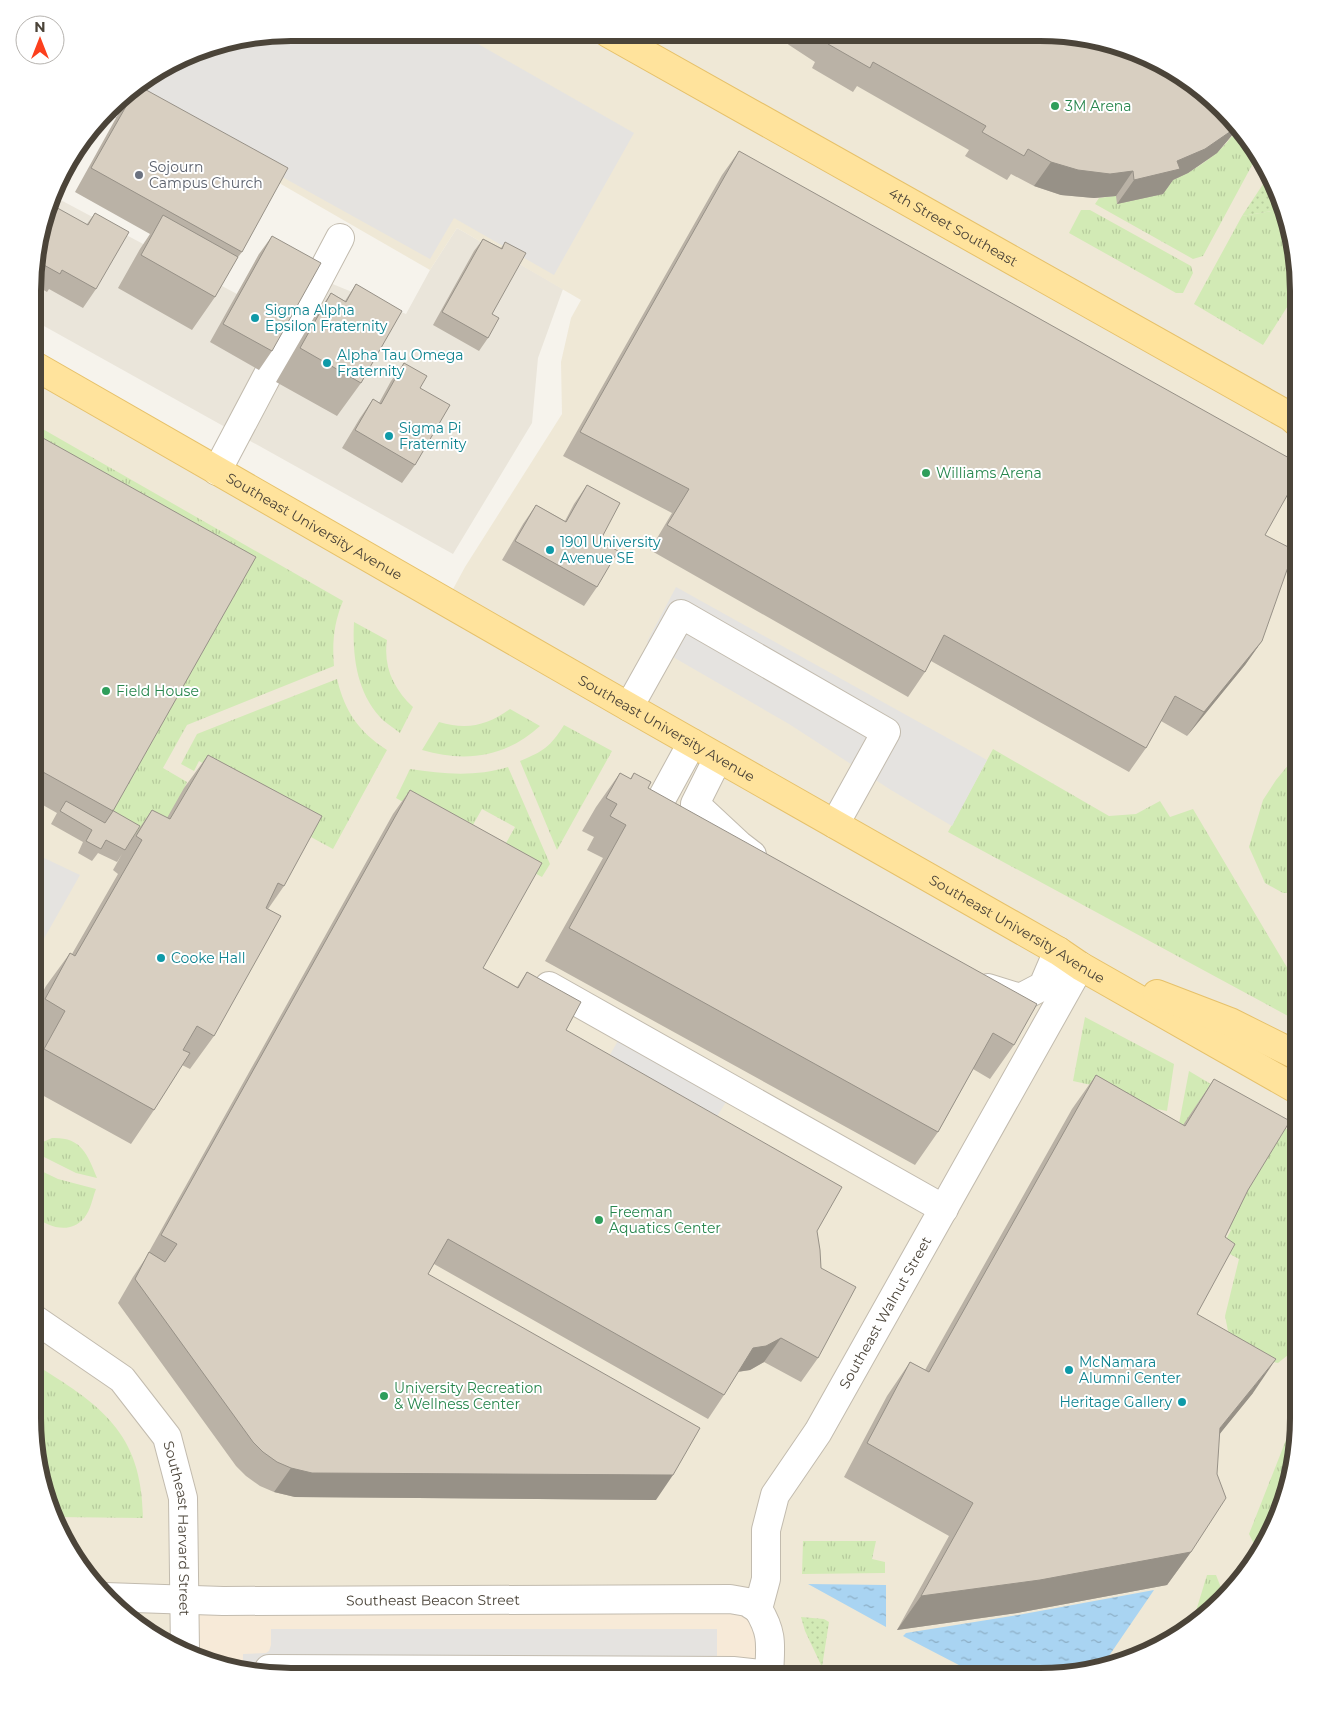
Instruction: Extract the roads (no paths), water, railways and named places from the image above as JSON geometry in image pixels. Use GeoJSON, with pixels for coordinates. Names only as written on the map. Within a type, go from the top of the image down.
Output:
{"type":"FeatureCollection","features":[{"type":"Feature","properties":{"kind":"main road","name":"4th Street Southeast"},"geometry":{"type":"LineString","coordinates":[[622,41],[1290,418]]}},
{"type":"Feature","properties":{"kind":"main road","name":"Southeast University Avenue"},"geometry":{"type":"LineString","coordinates":[[41,370],[1290,1085]]}},
{"type":"Feature","properties":{"kind":"main road"},"geometry":{"type":"LineString","coordinates":[[1069,958],[1230,1022],[1290,1052]]}},
{"type":"Feature","properties":{"kind":"street"},"geometry":{"type":"LineString","coordinates":[[124,105],[177,134]]}},
{"type":"Feature","properties":{"kind":"street"},"geometry":{"type":"LineString","coordinates":[[217,471],[340,238]]}},
{"type":"Feature","properties":{"kind":"street"},"geometry":{"type":"LineString","coordinates":[[629,707],[681,614],[886,732],[835,824]]}},
{"type":"Feature","properties":{"kind":"street"},"geometry":{"type":"LineString","coordinates":[[643,833],[692,743]]}},
{"type":"Feature","properties":{"kind":"street"},"geometry":{"type":"LineString","coordinates":[[718,758],[689,815],[739,845],[775,870]]}},
{"type":"Feature","properties":{"kind":"street"},"geometry":{"type":"LineString","coordinates":[[968,978],[985,987],[1020,998],[1043,986],[1069,958]]}},
{"type":"Feature","properties":{"kind":"street","name":"Southeast Walnut Street"},"geometry":{"type":"LineString","coordinates":[[758,1609],[766,1579],[766,1530],[775,1495],[818,1432],[944,1209],[1069,958]]}},
{"type":"Feature","properties":{"kind":"street"},"geometry":{"type":"LineString","coordinates":[[548,985],[944,1209]]}},
{"type":"Feature","properties":{"kind":"street","name":"Southeast Harvard Street"},"geometry":{"type":"LineString","coordinates":[[41,1323],[122,1379],[167,1437],[182,1498],[185,1644]]}},
{"type":"Feature","properties":{"kind":"street","name":"Southeast Beacon Street"},"geometry":{"type":"LineString","coordinates":[[116,1597],[223,1600],[730,1599],[747,1602],[758,1609]]}},
{"type":"Feature","properties":{"kind":"street"},"geometry":{"type":"LineString","coordinates":[[758,1609],[766,1622],[771,1637],[770,1668]]}},
{"type":"Feature","properties":{"kind":"water"},"geometry":{"type":"Polygon","coordinates":[[[808,1584],[886,1585],[886,1627],[808,1584]]]}},
{"type":"Feature","properties":{"kind":"water"},"geometry":{"type":"Polygon","coordinates":[[[1154,1590],[1107,1658],[1073,1666],[965,1668],[903,1636],[906,1633],[1154,1590]]]}},
{"type":"Feature","properties":{"kind":"place","name":"3M Arena"},"geometry":{"type":"Point","coordinates":[1055,106]}},
{"type":"Feature","properties":{"kind":"place","name":"Sojourn Campus Church"},"geometry":{"type":"Point","coordinates":[139,175]}},
{"type":"Feature","properties":{"kind":"place","name":"Sigma Alpha Epsilon Fraternity"},"geometry":{"type":"Point","coordinates":[255,318]}},
{"type":"Feature","properties":{"kind":"place","name":"Alpha Tau Omega Fraternity"},"geometry":{"type":"Point","coordinates":[327,363]}},
{"type":"Feature","properties":{"kind":"place","name":"Sigma Pi Fraternity"},"geometry":{"type":"Point","coordinates":[389,436]}},
{"type":"Feature","properties":{"kind":"place","name":"Williams Arena"},"geometry":{"type":"Point","coordinates":[926,473]}},
{"type":"Feature","properties":{"kind":"place","name":"1901 University Avenue SE"},"geometry":{"type":"Point","coordinates":[550,550]}},
{"type":"Feature","properties":{"kind":"place","name":"Field House"},"geometry":{"type":"Point","coordinates":[106,691]}},
{"type":"Feature","properties":{"kind":"place","name":"Cooke Hall"},"geometry":{"type":"Point","coordinates":[161,958]}},
{"type":"Feature","properties":{"kind":"place","name":"Freeman Aquatics Center"},"geometry":{"type":"Point","coordinates":[599,1220]}},
{"type":"Feature","properties":{"kind":"place","name":"McNamara Alumni Center"},"geometry":{"type":"Point","coordinates":[1069,1370]}},
{"type":"Feature","properties":{"kind":"place","name":"University Recreation & Wellness Center"},"geometry":{"type":"Point","coordinates":[384,1396]}},
{"type":"Feature","properties":{"kind":"place","name":"Heritage Gallery"},"geometry":{"type":"Point","coordinates":[1182,1402]}}]}
